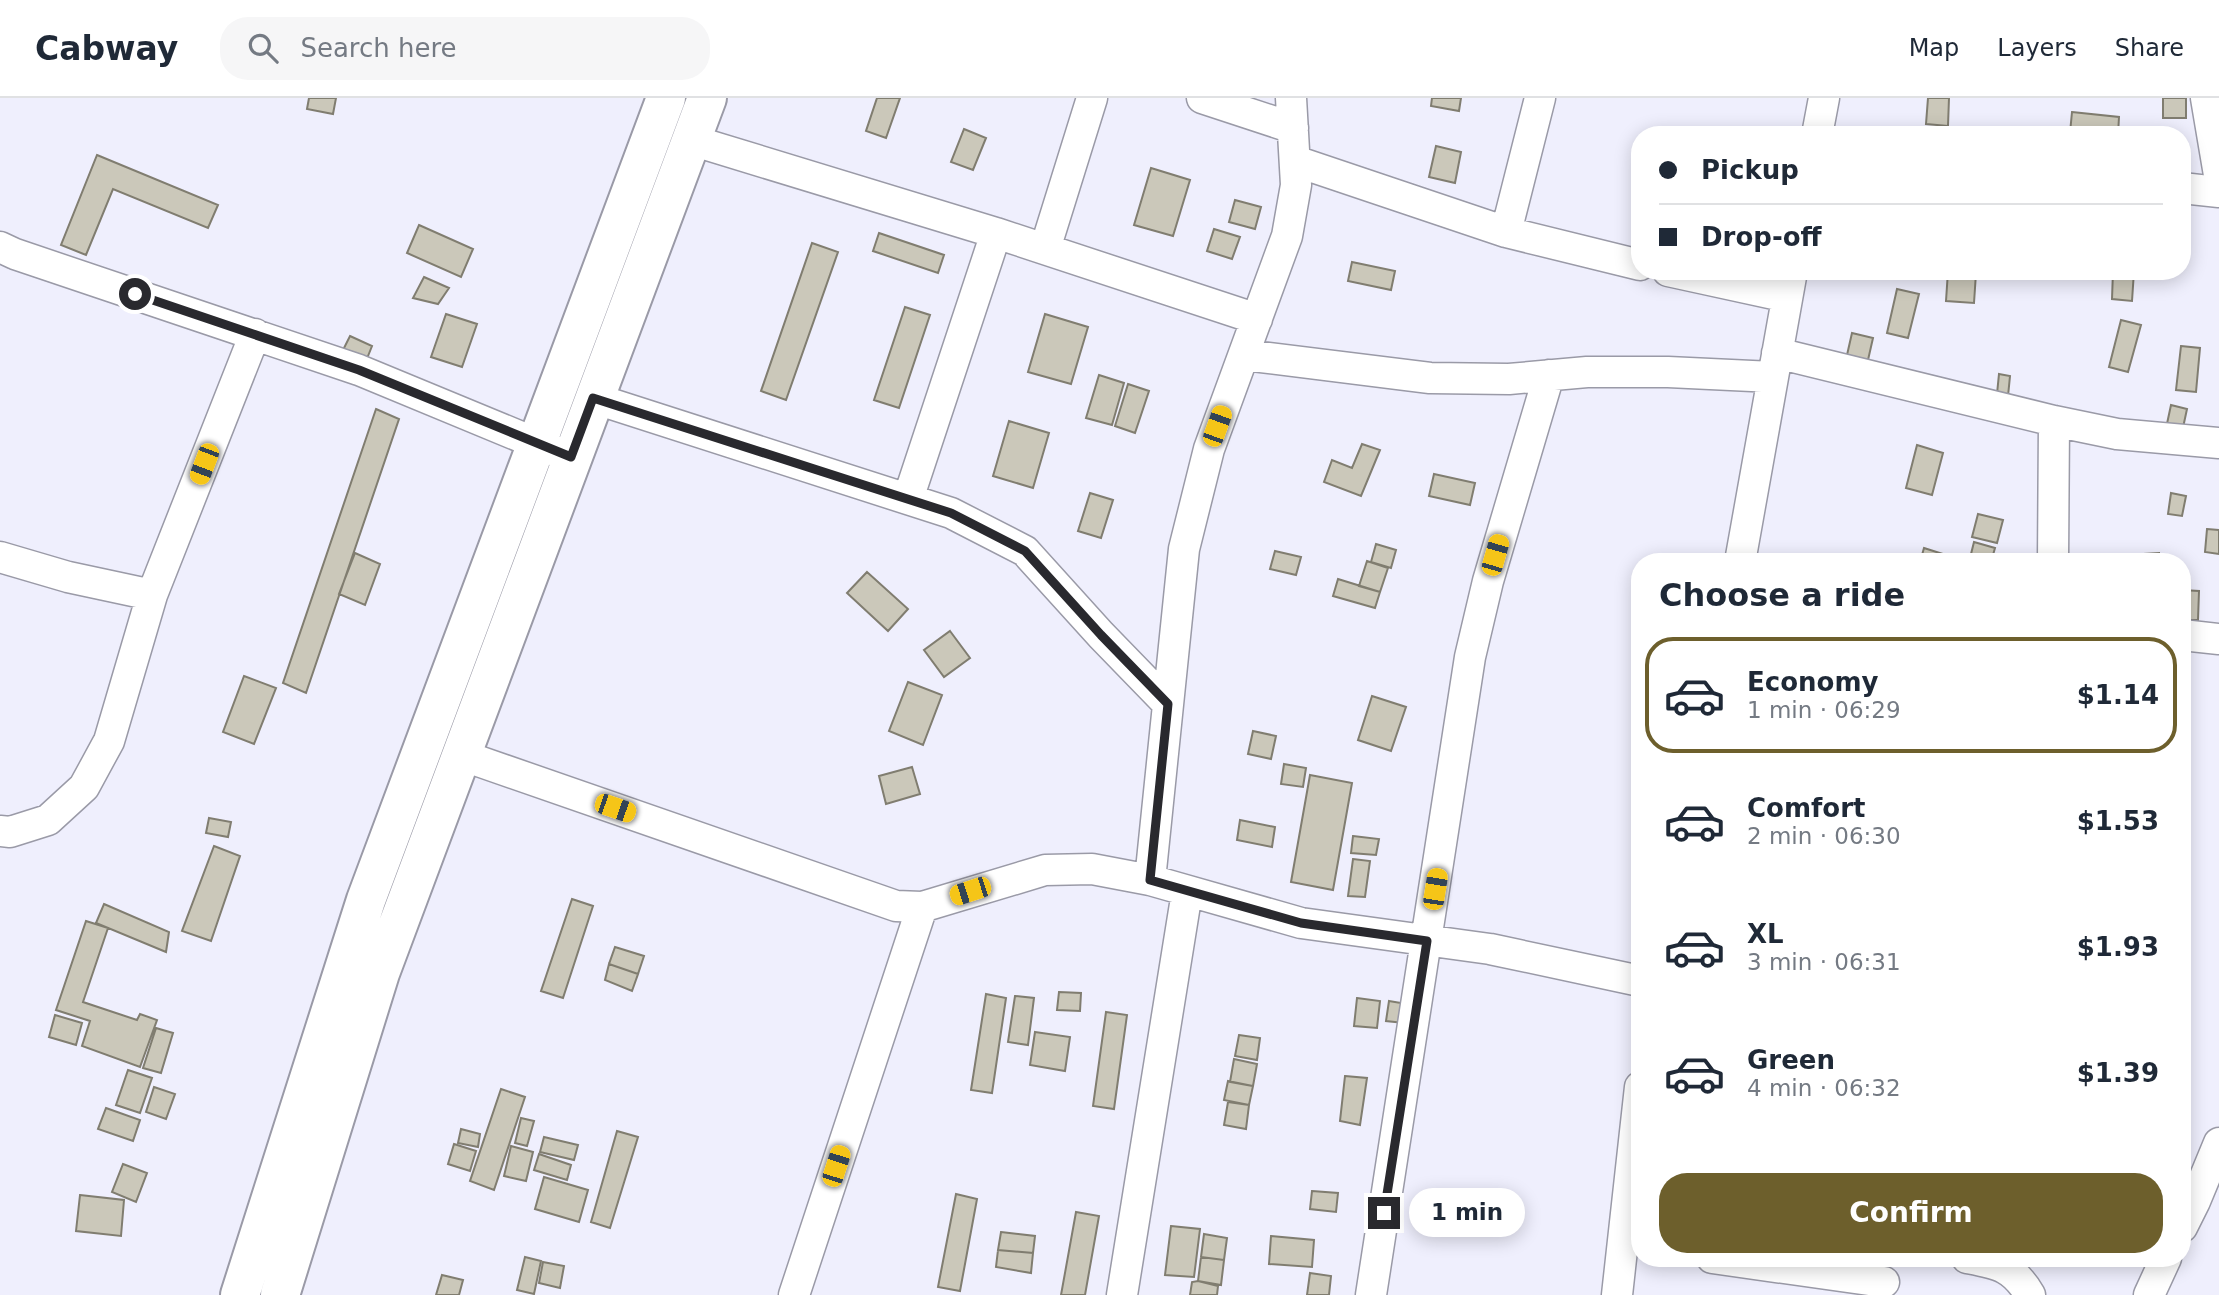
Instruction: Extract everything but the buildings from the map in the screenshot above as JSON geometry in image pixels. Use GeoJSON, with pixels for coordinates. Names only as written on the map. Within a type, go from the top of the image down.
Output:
{"type":"FeatureCollection","features":[{"type":"Feature","properties":{"kind":"street"},"geometry":{"type":"LineString","coordinates":[[240,1295],[366,900],[666,98]]}},
{"type":"Feature","properties":{"kind":"street"},"geometry":{"type":"LineString","coordinates":[[280,1295],[380,973],[706,98]]}},
{"type":"Feature","properties":{"kind":"street"},"geometry":{"type":"LineString","coordinates":[[1045,249],[1092,98]]}},
{"type":"Feature","properties":{"kind":"street"},"geometry":{"type":"LineString","coordinates":[[1202,98],[1293,128]]}},
{"type":"Feature","properties":{"kind":"street"},"geometry":{"type":"LineString","coordinates":[[1150,880],[1184,549],[1209,449],[1287,236],[1296,185],[1291,98]]}},
{"type":"Feature","properties":{"kind":"street"},"geometry":{"type":"LineString","coordinates":[[1506,232],[1540,98]]}},
{"type":"Feature","properties":{"kind":"street"},"geometry":{"type":"LineString","coordinates":[[1819,126],[1824,98]]}},
{"type":"Feature","properties":{"kind":"street"},"geometry":{"type":"LineString","coordinates":[[2206,98],[2219,175]]}},
{"type":"Feature","properties":{"kind":"street"},"geometry":{"type":"LineString","coordinates":[[691,140],[996,233],[1257,319]]}},
{"type":"Feature","properties":{"kind":"street"},"geometry":{"type":"LineString","coordinates":[[1295,161],[1506,232],[1631,263]]}},
{"type":"Feature","properties":{"kind":"street"},"geometry":{"type":"LineString","coordinates":[[2191,189],[2219,192]]}},
{"type":"Feature","properties":{"kind":"street"},"geometry":{"type":"LineString","coordinates":[[908,499],[996,233]]}},
{"type":"Feature","properties":{"kind":"street"},"geometry":{"type":"LineString","coordinates":[[0,247],[359,370],[571,457]]}},
{"type":"Feature","properties":{"kind":"street"},"geometry":{"type":"LineString","coordinates":[[1742,553],[1790,284],[1752,280]]}},
{"type":"Feature","properties":{"kind":"street"},"geometry":{"type":"LineString","coordinates":[[0,831],[10,832],[48,820],[84,787],[109,741],[152,594],[255,334]]}},
{"type":"Feature","properties":{"kind":"street"},"geometry":{"type":"LineString","coordinates":[[1244,355],[1430,378],[1509,379],[1587,372],[1668,372],[1775,365],[2117,434],[2219,443]]}},
{"type":"Feature","properties":{"kind":"street"},"geometry":{"type":"LineString","coordinates":[[1371,1295],[1470,657],[1488,581],[1549,375]]}},
{"type":"Feature","properties":{"kind":"street"},"geometry":{"type":"LineString","coordinates":[[593,398],[951,513],[1025,551],[1168,704]]}},
{"type":"Feature","properties":{"kind":"street"},"geometry":{"type":"LineString","coordinates":[[2053,553],[2054,421]]}},
{"type":"Feature","properties":{"kind":"street"},"geometry":{"type":"LineString","coordinates":[[0,557],[68,576],[152,594]]}},
{"type":"Feature","properties":{"kind":"street"},"geometry":{"type":"LineString","coordinates":[[2191,636],[2219,639]]}},
{"type":"Feature","properties":{"kind":"street"},"geometry":{"type":"LineString","coordinates":[[461,755],[897,906],[922,907],[1045,870],[1092,869],[1150,880],[1301,923],[1490,949],[1631,979]]}},
{"type":"Feature","properties":{"kind":"street"},"geometry":{"type":"LineString","coordinates":[[1122,1295],[1188,892]]}},
{"type":"Feature","properties":{"kind":"street"},"geometry":{"type":"LineString","coordinates":[[794,1295],[922,907]]}},
{"type":"Feature","properties":{"kind":"street"},"geometry":{"type":"LineString","coordinates":[[2195,1209],[2219,1143]]}},
{"type":"Feature","properties":{"kind":"street"},"geometry":{"type":"LineString","coordinates":[[1617,1295],[1631,1248]]}},
{"type":"Feature","properties":{"kind":"street"},"geometry":{"type":"LineString","coordinates":[[1829,1267],[1884,1278]]}},
{"type":"Feature","properties":{"kind":"street"},"geometry":{"type":"LineString","coordinates":[[1999,1267],[2021,1279],[2030,1295]]}},
{"type":"Feature","properties":{"kind":"street"},"geometry":{"type":"LineString","coordinates":[[2148,1295],[2162,1267]]}},
{"type":"Feature","properties":{"kind":"route"},"geometry":{"type":"LineString","coordinates":[[135,294],[359,370],[571,457],[593,398],[951,513],[1025,551],[1168,704],[1150,880],[1301,923],[1427,941],[1384,1213]]}}]}
